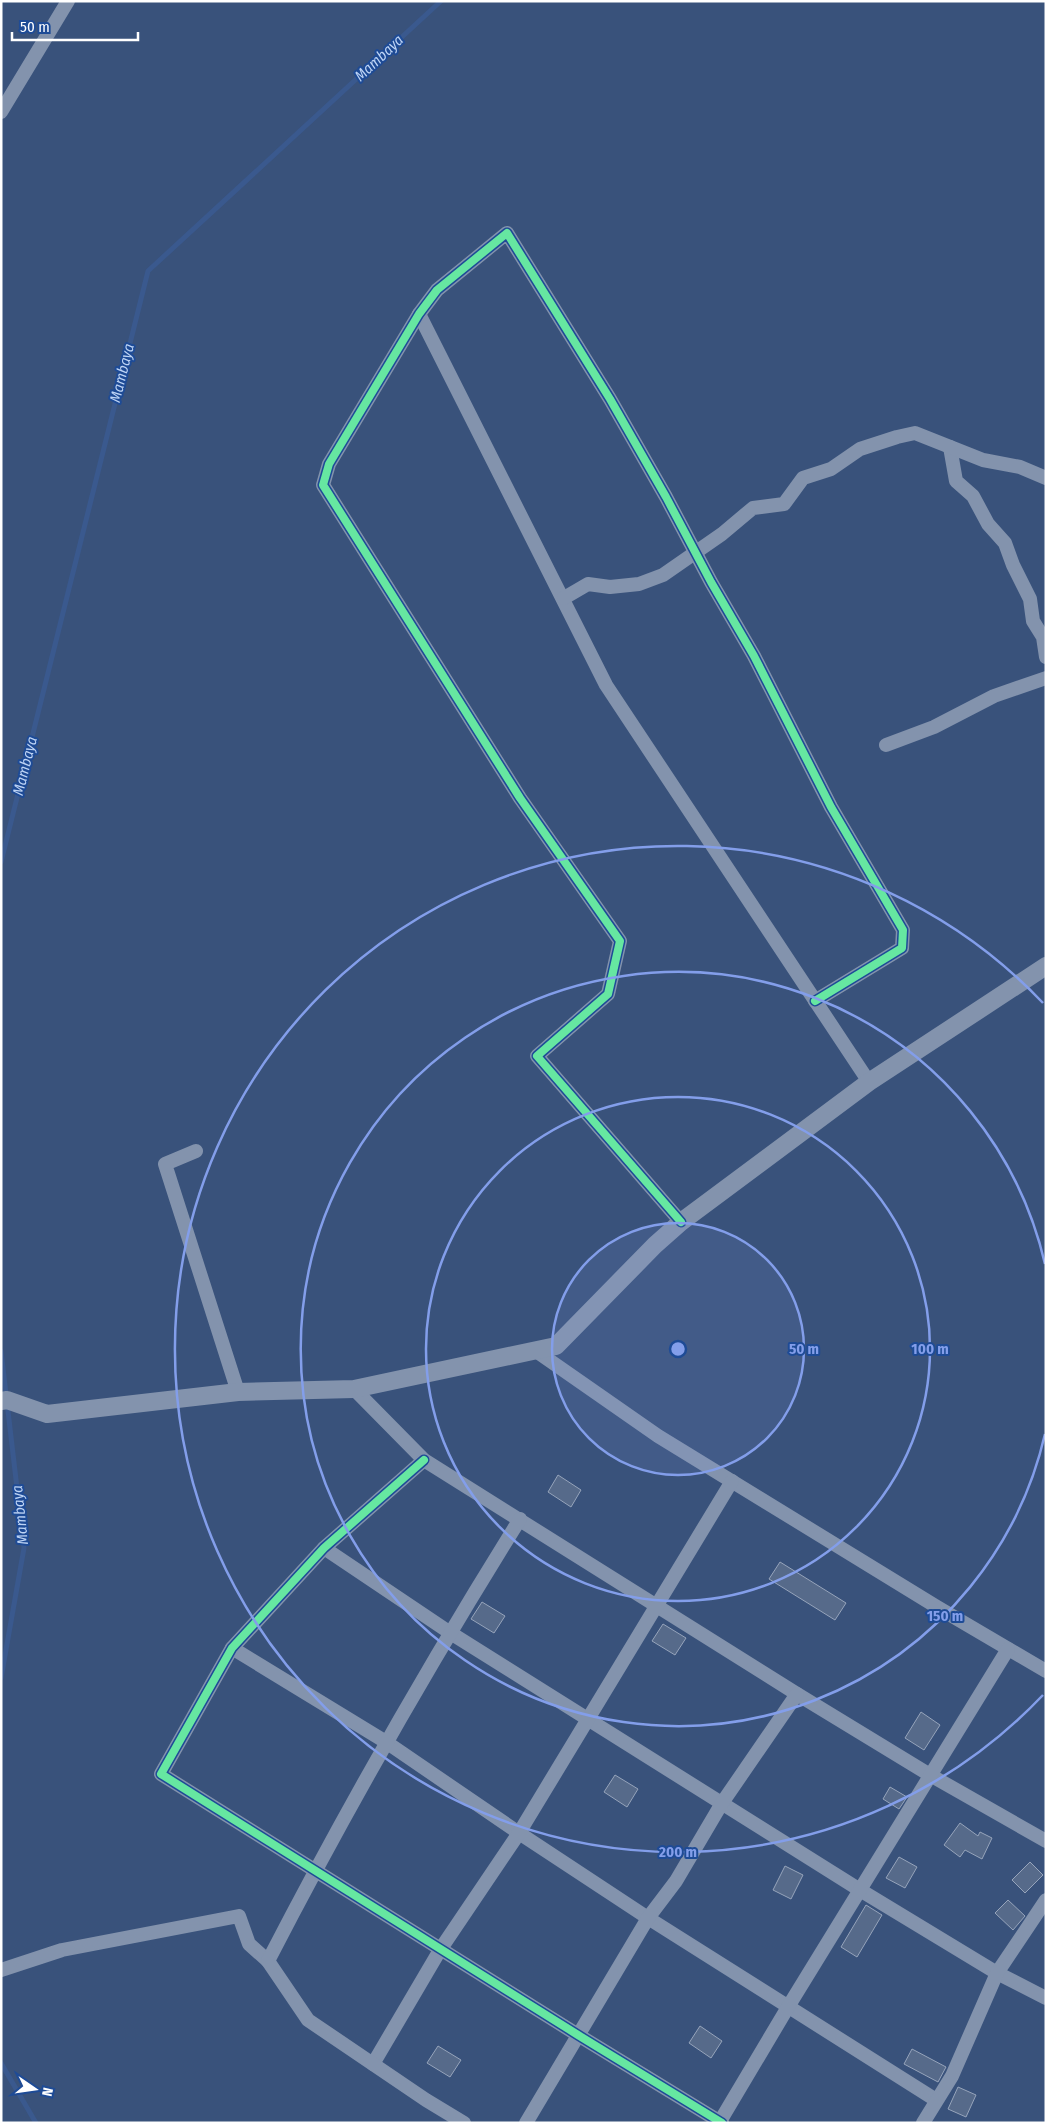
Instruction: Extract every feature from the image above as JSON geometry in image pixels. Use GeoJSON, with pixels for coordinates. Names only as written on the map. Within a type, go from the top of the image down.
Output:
{"type":"FeatureCollection","features":[{"type":"Feature","properties":{"kind":"street"},"geometry":{"type":"LineString","coordinates":[[1,112],[68,1]]}},
{"type":"Feature","properties":{"kind":"street"},"geometry":{"type":"LineString","coordinates":[[681,1222],[537,1056],[608,994],[620,941],[520,798],[323,485],[329,464],[436,290],[507,233],[610,399],[666,497],[754,656],[831,807],[903,930],[902,948],[815,1001]]}},
{"type":"Feature","properties":{"kind":"street"},"geometry":{"type":"LineString","coordinates":[[420,314],[606,685],[869,1082]]}},
{"type":"Feature","properties":{"kind":"street"},"geometry":{"type":"LineString","coordinates":[[564,598],[588,584],[610,587],[639,584],[663,575],[722,534],[753,508],[784,504],[803,478],[831,470],[860,449],[897,436],[915,433],[983,460],[1020,468],[1046,478]]}},
{"type":"Feature","properties":{"kind":"street"},"geometry":{"type":"LineString","coordinates":[[950,447],[956,481],[973,496],[988,524],[1005,543],[1013,565],[1030,599],[1033,621],[1043,637],[1046,656]]}},
{"type":"Feature","properties":{"kind":"street"},"geometry":{"type":"LineString","coordinates":[[886,745],[934,727],[994,696],[1046,678]]}},
{"type":"Feature","properties":{"kind":"street"},"geometry":{"type":"LineString","coordinates":[[1,1401],[7,1400],[47,1414],[238,1392],[354,1389],[556,1346],[655,1245],[681,1222],[869,1082],[1046,966]]}},
{"type":"Feature","properties":{"kind":"street"},"geometry":{"type":"LineString","coordinates":[[196,1151],[165,1164],[238,1392]]}},
{"type":"Feature","properties":{"kind":"street"},"geometry":{"type":"LineString","coordinates":[[536,1351],[658,1436],[1046,1671]]}},
{"type":"Feature","properties":{"kind":"street"},"geometry":{"type":"LineString","coordinates":[[354,1389],[424,1460],[797,1694],[930,1775],[1046,1841]]}},
{"type":"Feature","properties":{"kind":"street"},"geometry":{"type":"LineString","coordinates":[[424,1460],[324,1548],[232,1648],[161,1774],[440,1950],[720,2122],[788,2007],[1008,1648]]}},
{"type":"Feature","properties":{"kind":"street"},"geometry":{"type":"LineString","coordinates":[[373,2064],[440,1950],[519,1833],[732,1481]]}},
{"type":"Feature","properties":{"kind":"street"},"geometry":{"type":"LineString","coordinates":[[268,1961],[314,1871],[386,1742],[450,1632],[520,1519]]}},
{"type":"Feature","properties":{"kind":"street"},"geometry":{"type":"LineString","coordinates":[[324,1548],[450,1632],[860,1890],[998,1974],[1046,1998]]}},
{"type":"Feature","properties":{"kind":"street"},"geometry":{"type":"LineString","coordinates":[[232,1648],[386,1742],[648,1918],[936,2100]]}},
{"type":"Feature","properties":{"kind":"street"},"geometry":{"type":"LineString","coordinates":[[526,2123],[648,1918],[676,1881],[722,1803],[797,1694]]}},
{"type":"Feature","properties":{"kind":"street"},"geometry":{"type":"LineString","coordinates":[[923,2123],[952,2076],[998,1974],[1046,1900]]}},
{"type":"Feature","properties":{"kind":"street"},"geometry":{"type":"LineString","coordinates":[[1,1970],[62,1950],[239,1916],[249,1944],[268,1961],[308,2020],[426,2100],[464,2123]]}},
{"type":"Feature","properties":{"kind":"building"},"geometry":{"type":"Polygon","coordinates":[[[558,1475],[581,1490],[571,1507],[548,1492],[558,1475]]]}},
{"type":"Feature","properties":{"kind":"building"},"geometry":{"type":"Polygon","coordinates":[[[780,1562],[846,1603],[835,1620],[769,1579],[780,1562]]]}},
{"type":"Feature","properties":{"kind":"building"},"geometry":{"type":"Polygon","coordinates":[[[482,1602],[505,1616],[494,1633],[471,1619],[482,1602]]]}},
{"type":"Feature","properties":{"kind":"building"},"geometry":{"type":"Polygon","coordinates":[[[663,1624],[686,1638],[675,1655],[652,1641],[663,1624]]]}},
{"type":"Feature","properties":{"kind":"building"},"geometry":{"type":"Polygon","coordinates":[[[921,1712],[940,1725],[924,1750],[905,1738],[921,1712]]]}},
{"type":"Feature","properties":{"kind":"building"},"geometry":{"type":"Polygon","coordinates":[[[615,1775],[638,1789],[627,1807],[604,1792],[615,1775]]]}},
{"type":"Feature","properties":{"kind":"building"},"geometry":{"type":"Polygon","coordinates":[[[890,1787],[907,1797],[899,1809],[883,1799],[890,1787]]]}},
{"type":"Feature","properties":{"kind":"building"},"geometry":{"type":"Polygon","coordinates":[[[960,1823],[978,1836],[980,1832],[992,1838],[982,1859],[965,1850],[960,1857],[944,1845],[960,1823]]]}},
{"type":"Feature","properties":{"kind":"building"},"geometry":{"type":"Polygon","coordinates":[[[899,1857],[917,1867],[905,1888],[886,1878],[899,1857]]]}},
{"type":"Feature","properties":{"kind":"building"},"geometry":{"type":"Polygon","coordinates":[[[1030,1862],[1043,1875],[1025,1893],[1012,1880],[1030,1862]]]}},
{"type":"Feature","properties":{"kind":"building"},"geometry":{"type":"Polygon","coordinates":[[[785,1866],[803,1875],[791,1899],[773,1890],[785,1866]]]}},
{"type":"Feature","properties":{"kind":"building"},"geometry":{"type":"Polygon","coordinates":[[[1008,1900],[1025,1916],[1013,1930],[995,1913],[1008,1900]]]}},
{"type":"Feature","properties":{"kind":"building"},"geometry":{"type":"Polygon","coordinates":[[[866,1905],[882,1915],[857,1957],[841,1947],[866,1905]]]}},
{"type":"Feature","properties":{"kind":"building"},"geometry":{"type":"Polygon","coordinates":[[[700,2026],[722,2041],[711,2058],[689,2043],[700,2026]]]}},
{"type":"Feature","properties":{"kind":"building"},"geometry":{"type":"Polygon","coordinates":[[[438,2046],[461,2060],[450,2077],[427,2063],[438,2046]]]}},
{"type":"Feature","properties":{"kind":"building"},"geometry":{"type":"Polygon","coordinates":[[[912,2049],[946,2067],[938,2082],[904,2064],[912,2049]]]}},
{"type":"Feature","properties":{"kind":"building"},"geometry":{"type":"Polygon","coordinates":[[[958,2087],[976,2095],[966,2117],[948,2109],[958,2087]]]}},
{"type":"Feature","properties":{"kind":"waterway","name":"Mambaya"},"geometry":{"type":"LineString","coordinates":[[1,862],[148,271],[441,1]]}},
{"type":"Feature","properties":{"kind":"waterway","name":"Mambaya"},"geometry":{"type":"LineString","coordinates":[[1,1351],[24,1548],[1,1678]]}},
{"type":"Feature","properties":{"kind":"waterway","name":"Mambaya"},"geometry":{"type":"LineString","coordinates":[[1,2063],[36,2123]]}},
{"type":"Feature","properties":{"kind":"cycle path"},"geometry":{"type":"LineString","coordinates":[[681,1222],[537,1056],[608,994],[620,941],[520,798],[323,485],[329,464],[419,314],[437,290],[507,233],[610,399],[666,497],[711,582],[754,656],[831,807],[903,930],[902,948],[815,1001]]}},
{"type":"Feature","properties":{"kind":"cycle path"},"geometry":{"type":"LineString","coordinates":[[424,1460],[324,1548],[232,1648],[161,1774],[722,2123]]}}]}
